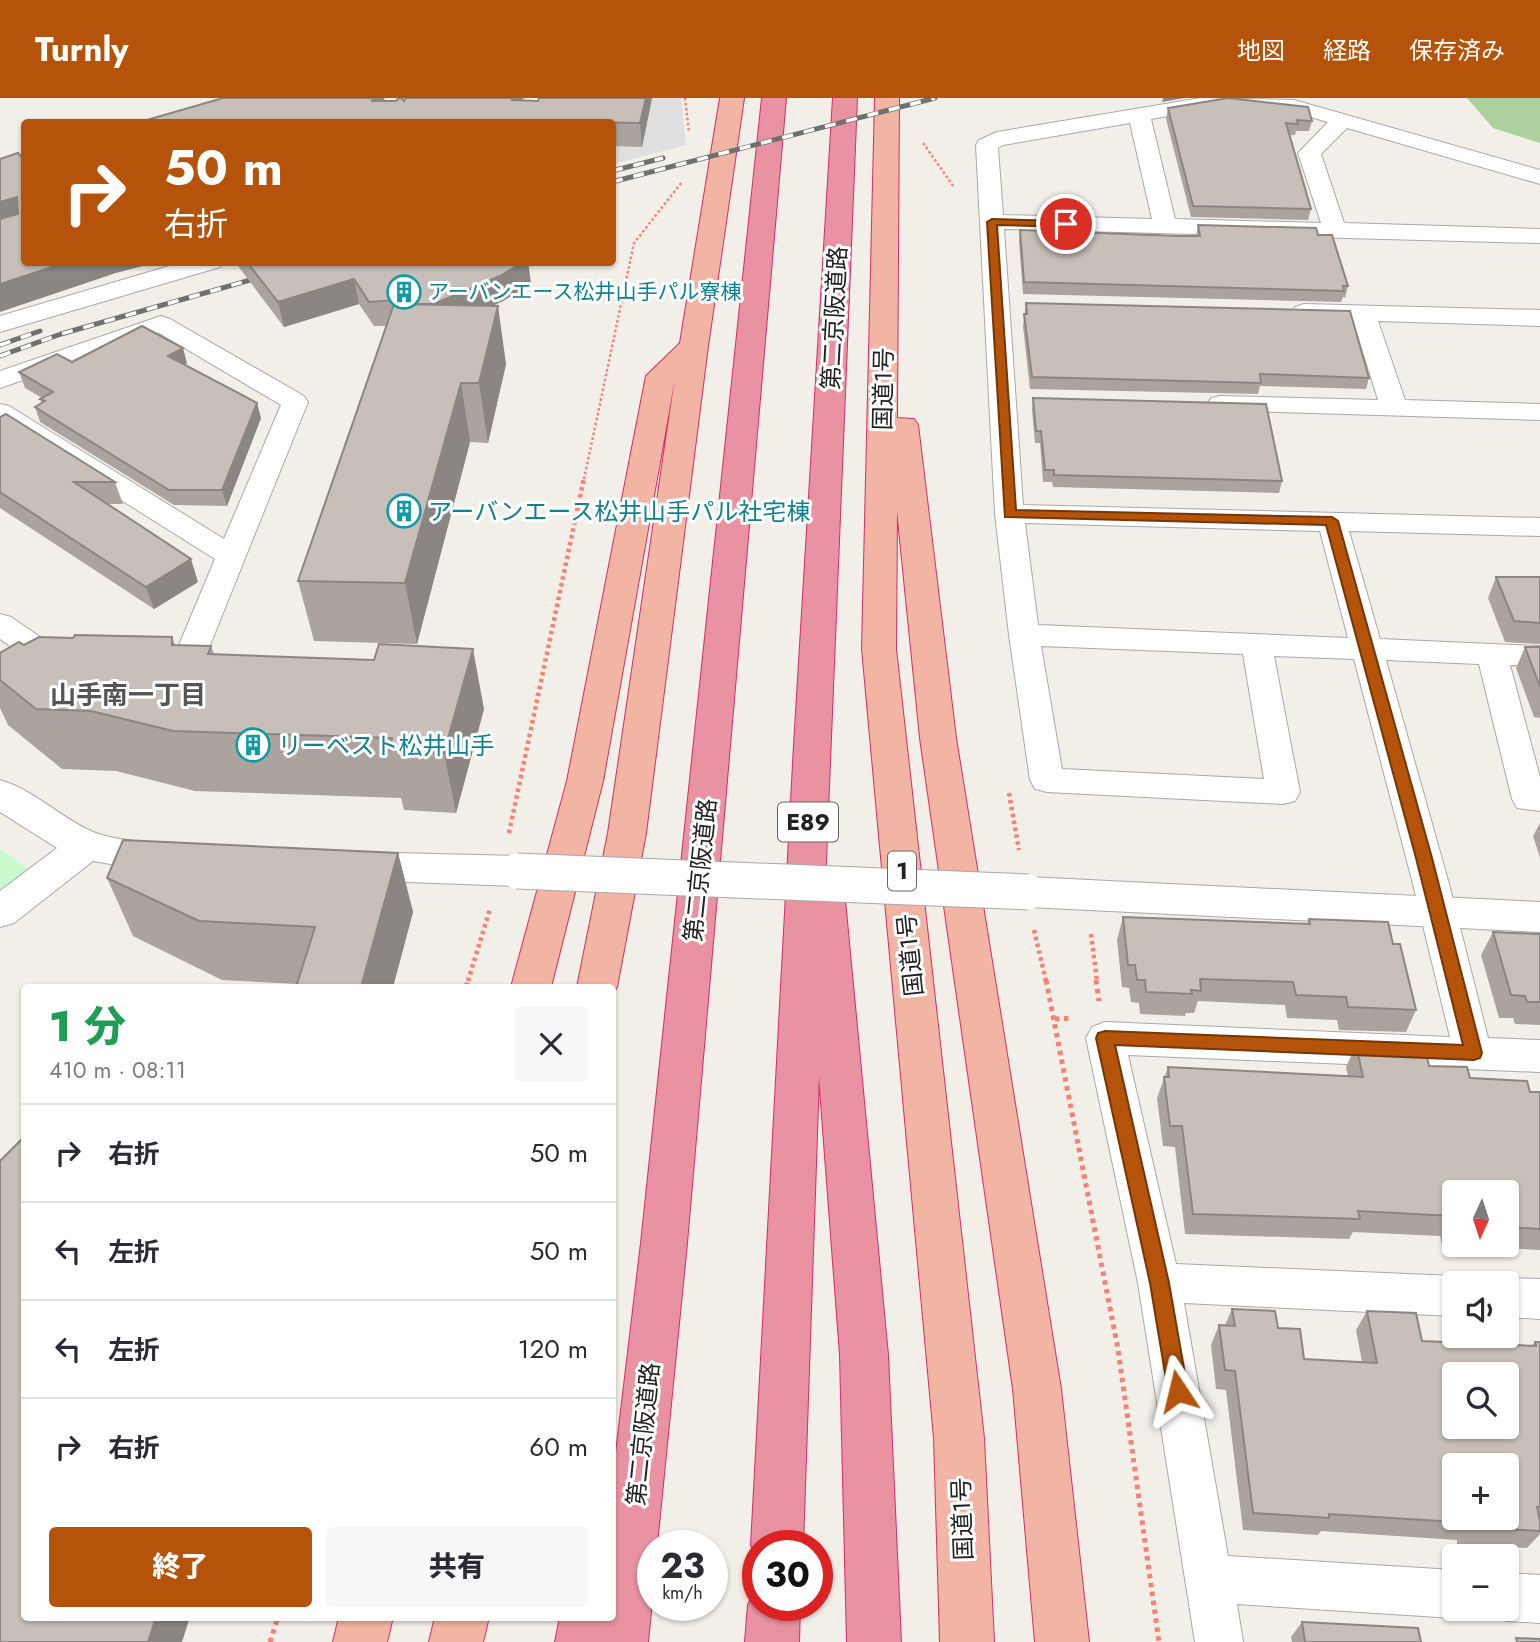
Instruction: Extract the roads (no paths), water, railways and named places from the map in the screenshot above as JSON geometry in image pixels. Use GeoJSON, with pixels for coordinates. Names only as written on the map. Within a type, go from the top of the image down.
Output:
{"type":"FeatureCollection","features":[{"type":"Feature","properties":{"kind":"highway"},"geometry":{"type":"LineString","coordinates":[[598,984],[626,832],[694,346],[732,98]]}},
{"type":"Feature","properties":{"kind":"highway","name":"第二京阪道路"},"geometry":{"type":"LineString","coordinates":[[621,1642],[664,1243],[774,98]]}},
{"type":"Feature","properties":{"kind":"highway","name":"第二京阪道路"},"geometry":{"type":"LineString","coordinates":[[777,1530],[812,745],[845,98]]}},
{"type":"Feature","properties":{"kind":"highway","name":"国道1号"},"geometry":{"type":"LineString","coordinates":[[887,98],[879,649],[958,1438],[967,1642]]}},
{"type":"Feature","properties":{"kind":"highway","name":"1"},"geometry":{"type":"LineString","coordinates":[[884,337],[901,406],[938,738],[1037,1388],[1062,1642]]}},
{"type":"Feature","properties":{"kind":"highway"},"geometry":{"type":"LineString","coordinates":[[532,984],[585,781],[660,376],[694,346]]}},
{"type":"Feature","properties":{"kind":"highway"},"geometry":{"type":"LineString","coordinates":[[812,745],[864,1355],[874,1642]]}},
{"type":"Feature","properties":{"kind":"highway"},"geometry":{"type":"LineString","coordinates":[[616,1474],[664,1243]]}},
{"type":"Feature","properties":{"kind":"highway"},"geometry":{"type":"LineString","coordinates":[[359,1642],[365,1621]]}},
{"type":"Feature","properties":{"kind":"highway"},"geometry":{"type":"LineString","coordinates":[[456,1642],[461,1621]]}},
{"type":"Feature","properties":{"kind":"highway"},"geometry":{"type":"LineString","coordinates":[[582,1642],[586,1621]]}},
{"type":"Feature","properties":{"kind":"highway"},"geometry":{"type":"LineString","coordinates":[[772,1642],[773,1621]]}},
{"type":"Feature","properties":{"kind":"street"},"geometry":{"type":"LineString","coordinates":[[529,119],[536,98]]}},
{"type":"Feature","properties":{"kind":"street"},"geometry":{"type":"LineString","coordinates":[[1257,646],[1283,792],[1047,780],[1024,635],[1009,514],[987,145],[997,139],[1204,102],[1250,101],[1294,106],[1540,177]]}},
{"type":"Feature","properties":{"kind":"street"},"geometry":{"type":"LineString","coordinates":[[1139,113],[1165,226]]}},
{"type":"Feature","properties":{"kind":"street"},"geometry":{"type":"LineString","coordinates":[[1335,230],[1309,153],[1343,120]]}},
{"type":"Feature","properties":{"kind":"street"},"geometry":{"type":"LineString","coordinates":[[992,222],[1540,236]]}},
{"type":"Feature","properties":{"kind":"street"},"geometry":{"type":"LineString","coordinates":[[0,324],[128,272],[178,266]]}},
{"type":"Feature","properties":{"kind":"street"},"geometry":{"type":"LineString","coordinates":[[996,303],[1023,304]]}},
{"type":"Feature","properties":{"kind":"street"},"geometry":{"type":"LineString","coordinates":[[1282,311],[1540,318]]}},
{"type":"Feature","properties":{"kind":"street"},"geometry":{"type":"LineString","coordinates":[[1363,313],[1394,408]]}},
{"type":"Feature","properties":{"kind":"street"},"geometry":{"type":"LineString","coordinates":[[0,380],[161,324],[295,402],[182,675],[131,673]]}},
{"type":"Feature","properties":{"kind":"street"},"geometry":{"type":"LineString","coordinates":[[1002,399],[1030,400]]}},
{"type":"Feature","properties":{"kind":"street"},"geometry":{"type":"LineString","coordinates":[[1198,403],[1540,412]]}},
{"type":"Feature","properties":{"kind":"street"},"geometry":{"type":"LineString","coordinates":[[0,412],[231,556]]}},
{"type":"Feature","properties":{"kind":"street"},"geometry":{"type":"LineString","coordinates":[[1009,514],[1540,527]]}},
{"type":"Feature","properties":{"kind":"street"},"geometry":{"type":"LineString","coordinates":[[1332,521],[1474,1053]]}},
{"type":"Feature","properties":{"kind":"street"},"geometry":{"type":"LineString","coordinates":[[0,624],[68,676]]}},
{"type":"Feature","properties":{"kind":"street"},"geometry":{"type":"LineString","coordinates":[[1024,635],[1540,656]]}},
{"type":"Feature","properties":{"kind":"street"},"geometry":{"type":"LineString","coordinates":[[1492,655],[1529,799],[1540,799]]}},
{"type":"Feature","properties":{"kind":"street"},"geometry":{"type":"LineString","coordinates":[[0,793],[43,823],[86,846],[163,859],[204,861]]}},
{"type":"Feature","properties":{"kind":"street"},"geometry":{"type":"LineString","coordinates":[[0,912],[86,846]]}},
{"type":"Feature","properties":{"kind":"street"},"geometry":{"type":"LineString","coordinates":[[312,865],[509,871],[1031,909],[1438,913],[1540,917]]}},
{"type":"Feature","properties":{"kind":"street"},"geometry":{"type":"LineString","coordinates":[[1219,1642],[1159,1283],[1105,1038],[1540,1056]]}},
{"type":"Feature","properties":{"kind":"street"},"geometry":{"type":"LineString","coordinates":[[1159,1283],[1442,1295]]}},
{"type":"Feature","properties":{"kind":"street"},"geometry":{"type":"LineString","coordinates":[[1519,1298],[1540,1299]]}},
{"type":"Feature","properties":{"kind":"street"},"geometry":{"type":"LineString","coordinates":[[1210,1579],[1442,1593]]}},
{"type":"Feature","properties":{"kind":"street"},"geometry":{"type":"LineString","coordinates":[[1519,1598],[1540,1599]]}},
{"type":"Feature","properties":{"kind":"railway"},"geometry":{"type":"LineString","coordinates":[[616,181],[935,98]]}},
{"type":"Feature","properties":{"kind":"railway"},"geometry":{"type":"LineString","coordinates":[[616,170],[663,158]]}},
{"type":"Feature","properties":{"kind":"railway"},"geometry":{"type":"LineString","coordinates":[[0,356],[61,334],[268,275]]}},
{"type":"Feature","properties":{"kind":"railway"},"geometry":{"type":"LineString","coordinates":[[0,345],[40,331]]}},
{"type":"Feature","properties":{"kind":"place","name":"アーバンエース松井山手パル寮棟"},"geometry":{"type":"Point","coordinates":[404,292]}},
{"type":"Feature","properties":{"kind":"place","name":"アーバンエース松井山手パル社宅棟"},"geometry":{"type":"Point","coordinates":[404,511]}},
{"type":"Feature","properties":{"kind":"place","name":"リーベスト松井山手"},"geometry":{"type":"Point","coordinates":[253,745]}},
{"type":"Feature","properties":{"kind":"district","name":"山手南一丁目"},"geometry":{"type":"Point","coordinates":[128,695]}}]}
